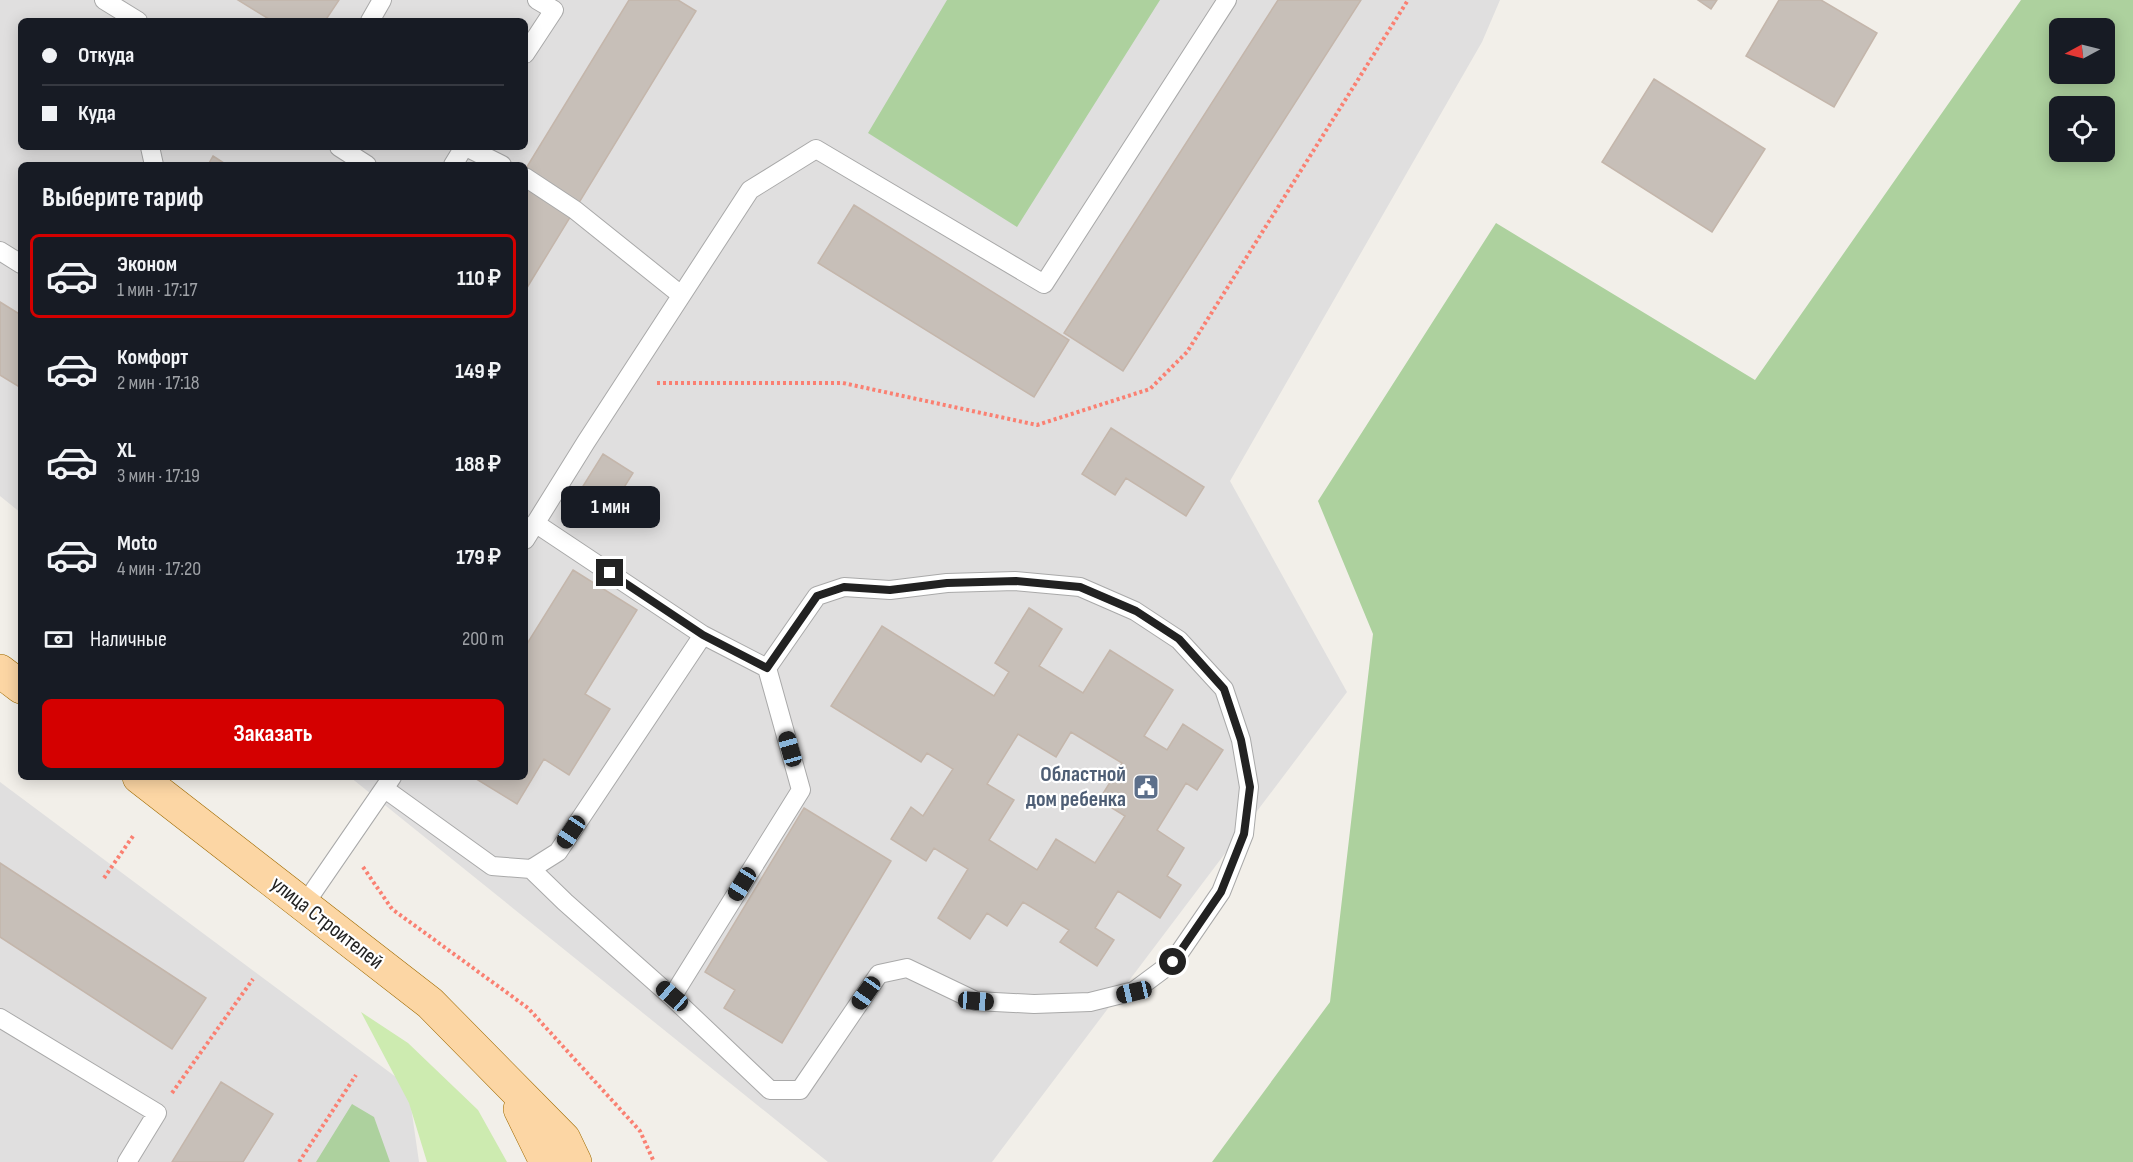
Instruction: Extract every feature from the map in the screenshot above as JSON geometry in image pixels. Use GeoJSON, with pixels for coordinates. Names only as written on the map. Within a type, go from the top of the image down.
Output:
{"type":"FeatureCollection","features":[{"type":"Feature","properties":{"kind":"main road"},"geometry":{"type":"LineString","coordinates":[[0,671],[18,685]]}},
{"type":"Feature","properties":{"kind":"main road","name":"улица Строителей"},"geometry":{"type":"LineString","coordinates":[[143,780],[430,1003],[506,1080],[562,1154]]}},
{"type":"Feature","properties":{"kind":"lane"},"geometry":{"type":"LineString","coordinates":[[104,0],[132,18]]}},
{"type":"Feature","properties":{"kind":"lane"},"geometry":{"type":"LineString","coordinates":[[372,18],[382,0]]}},
{"type":"Feature","properties":{"kind":"lane"},"geometry":{"type":"LineString","coordinates":[[528,49],[554,10],[537,0]]}},
{"type":"Feature","properties":{"kind":"lane"},"geometry":{"type":"LineString","coordinates":[[672,996],[801,790],[767,668],[703,635],[528,533],[750,190],[816,149],[1044,284],[1227,0]]}},
{"type":"Feature","properties":{"kind":"lane"},"geometry":{"type":"LineString","coordinates":[[344,150],[362,162]]}},
{"type":"Feature","properties":{"kind":"lane"},"geometry":{"type":"LineString","coordinates":[[471,150],[496,162]]}},
{"type":"Feature","properties":{"kind":"lane"},"geometry":{"type":"LineString","coordinates":[[528,179],[575,210],[681,295]]}},
{"type":"Feature","properties":{"kind":"lane"},"geometry":{"type":"LineString","coordinates":[[0,251],[18,262]]}},
{"type":"Feature","properties":{"kind":"lane"},"geometry":{"type":"LineString","coordinates":[[531,868],[565,902],[672,996],[770,1090],[800,1089],[879,974],[907,968],[976,1001],[1034,1004],[1090,1002],[1134,992],[1173,962],[1221,892],[1244,834],[1250,787],[1241,740],[1224,689],[1179,639],[1136,611],[1080,587],[1016,581],[947,583],[890,590],[844,587],[817,596],[767,668]]}},
{"type":"Feature","properties":{"kind":"lane"},"geometry":{"type":"LineString","coordinates":[[304,905],[389,783],[492,866],[531,868],[558,852],[703,635]]}},
{"type":"Feature","properties":{"kind":"lane"},"geometry":{"type":"LineString","coordinates":[[0,1018],[158,1113],[127,1162]]}},
{"type":"Feature","properties":{"kind":"lane"},"geometry":{"type":"LineString","coordinates":[[562,1154],[592,1162]]}},
{"type":"Feature","properties":{"kind":"path"},"geometry":{"type":"LineString","coordinates":[[625,383],[843,383],[1037,424],[1150,389],[1187,352],[1408,0]]}},
{"type":"Feature","properties":{"kind":"path"},"geometry":{"type":"LineString","coordinates":[[104,878],[133,836]]}},
{"type":"Feature","properties":{"kind":"path"},"geometry":{"type":"LineString","coordinates":[[347,843],[392,909],[528,1008],[640,1131],[654,1162]]}},
{"type":"Feature","properties":{"kind":"path"},"geometry":{"type":"LineString","coordinates":[[158,1113],[253,979]]}},
{"type":"Feature","properties":{"kind":"path"},"geometry":{"type":"LineString","coordinates":[[299,1162],[356,1075]]}},
{"type":"Feature","properties":{"kind":"shaded area"},"geometry":{"type":"Polygon","coordinates":[[[0,0],[1500,0],[1482,42],[1230,481],[1347,692],[992,1162],[828,1162],[354,780],[528,780],[528,162],[18,162],[18,511],[0,496],[0,0]]]}},
{"type":"Feature","properties":{"kind":"shaded area"},"geometry":{"type":"Polygon","coordinates":[[[0,782],[408,1086],[419,1162],[0,1162],[0,782]]]}},
{"type":"Feature","properties":{"kind":"green space"},"geometry":{"type":"Polygon","coordinates":[[[947,0],[1160,0],[1017,227],[868,133],[947,0]]]}},
{"type":"Feature","properties":{"kind":"green space"},"geometry":{"type":"Polygon","coordinates":[[[2021,0],[2133,0],[2133,1162],[1212,1162],[1330,1002],[1373,634],[1318,501],[1496,223],[1755,380],[2021,0]]]}},
{"type":"Feature","properties":{"kind":"green space"},"geometry":{"type":"Polygon","coordinates":[[[361,1012],[408,1043],[478,1110],[507,1162],[427,1162],[409,1103],[361,1012]]]}},
{"type":"Feature","properties":{"kind":"green space"},"geometry":{"type":"Polygon","coordinates":[[[352,1104],[374,1117],[390,1162],[316,1162],[352,1104]]]}},
{"type":"Feature","properties":{"kind":"building"},"geometry":{"type":"Polygon","coordinates":[[[238,0],[339,0],[327,18],[267,18],[238,0]]]}},
{"type":"Feature","properties":{"kind":"building"},"geometry":{"type":"Polygon","coordinates":[[[629,0],[678,0],[696,11],[528,286],[528,165],[629,0]]]}},
{"type":"Feature","properties":{"kind":"building"},"geometry":{"type":"Polygon","coordinates":[[[1278,0],[1361,0],[1123,371],[1064,333],[1278,0]]]}},
{"type":"Feature","properties":{"kind":"building"},"geometry":{"type":"Polygon","coordinates":[[[1698,0],[1717,0],[1711,9],[1698,0]]]}},
{"type":"Feature","properties":{"kind":"building"},"geometry":{"type":"Polygon","coordinates":[[[1779,0],[1821,0],[1877,33],[1834,107],[1746,56],[1779,0]]]}},
{"type":"Feature","properties":{"kind":"building"},"geometry":{"type":"Polygon","coordinates":[[[1654,79],[1765,149],[1712,232],[1602,162],[1654,79]]]}},
{"type":"Feature","properties":{"kind":"building"},"geometry":{"type":"Polygon","coordinates":[[[213,156],[222,162],[210,162],[213,156]]]}},
{"type":"Feature","properties":{"kind":"building"},"geometry":{"type":"Polygon","coordinates":[[[854,205],[1069,340],[1034,397],[818,263],[854,205]]]}},
{"type":"Feature","properties":{"kind":"building"},"geometry":{"type":"Polygon","coordinates":[[[0,302],[18,313],[18,386],[0,375],[0,302]]]}},
{"type":"Feature","properties":{"kind":"building"},"geometry":{"type":"Polygon","coordinates":[[[1111,428],[1204,487],[1186,516],[1126,478],[1115,495],[1082,474],[1111,428]]]}},
{"type":"Feature","properties":{"kind":"building"},"geometry":{"type":"Polygon","coordinates":[[[603,454],[633,473],[600,526],[570,507],[603,454]]]}},
{"type":"Feature","properties":{"kind":"building"},"geometry":{"type":"Polygon","coordinates":[[[573,570],[637,610],[585,694],[610,709],[569,775],[544,759],[517,804],[478,780],[528,780],[528,642],[573,570]]]}},
{"type":"Feature","properties":{"kind":"building","name":"Областной дом ребенка"},"geometry":{"type":"Polygon","coordinates":[[[1029,608],[1062,629],[1039,666],[1083,693],[1110,650],[1173,690],[1144,736],[1167,750],[1183,724],[1223,750],[1197,790],[1186,783],[1157,830],[1184,848],[1167,876],[1181,885],[1160,918],[1118,891],[1095,928],[1114,940],[1097,966],[1060,942],[1069,930],[1023,902],[1007,926],[987,913],[970,939],[938,918],[968,869],[934,848],[926,861],[891,839],[911,807],[923,816],[953,769],[927,753],[921,762],[831,706],[882,626],[994,696],[1009,672],[995,663],[1029,608]],[[1071,732],[1056,757],[1018,734],[987,784],[1014,800],[989,840],[1037,870],[1056,839],[1095,863],[1125,816],[1099,800],[1122,763],[1071,732]]]}},
{"type":"Feature","properties":{"kind":"building"},"geometry":{"type":"Polygon","coordinates":[[[804,808],[891,861],[782,1043],[724,1008],[735,990],[705,972],[804,808]]]}},
{"type":"Feature","properties":{"kind":"building"},"geometry":{"type":"Polygon","coordinates":[[[0,863],[206,998],[172,1049],[0,937],[0,863]]]}},
{"type":"Feature","properties":{"kind":"building"},"geometry":{"type":"Polygon","coordinates":[[[221,1082],[273,1114],[243,1162],[172,1162],[221,1082]]]}},
{"type":"Feature","properties":{"kind":"place","name":"Областной дом ребенка"},"geometry":{"type":"Point","coordinates":[1146,787]}},
{"type":"Feature","properties":{"kind":"route"},"geometry":{"type":"LineString","coordinates":[[610,573],[703,635],[767,668],[817,596],[844,587],[890,590],[947,583],[1016,581],[1080,587],[1136,611],[1179,639],[1224,689],[1241,740],[1250,787],[1244,834],[1221,892],[1173,962]]}}]}
